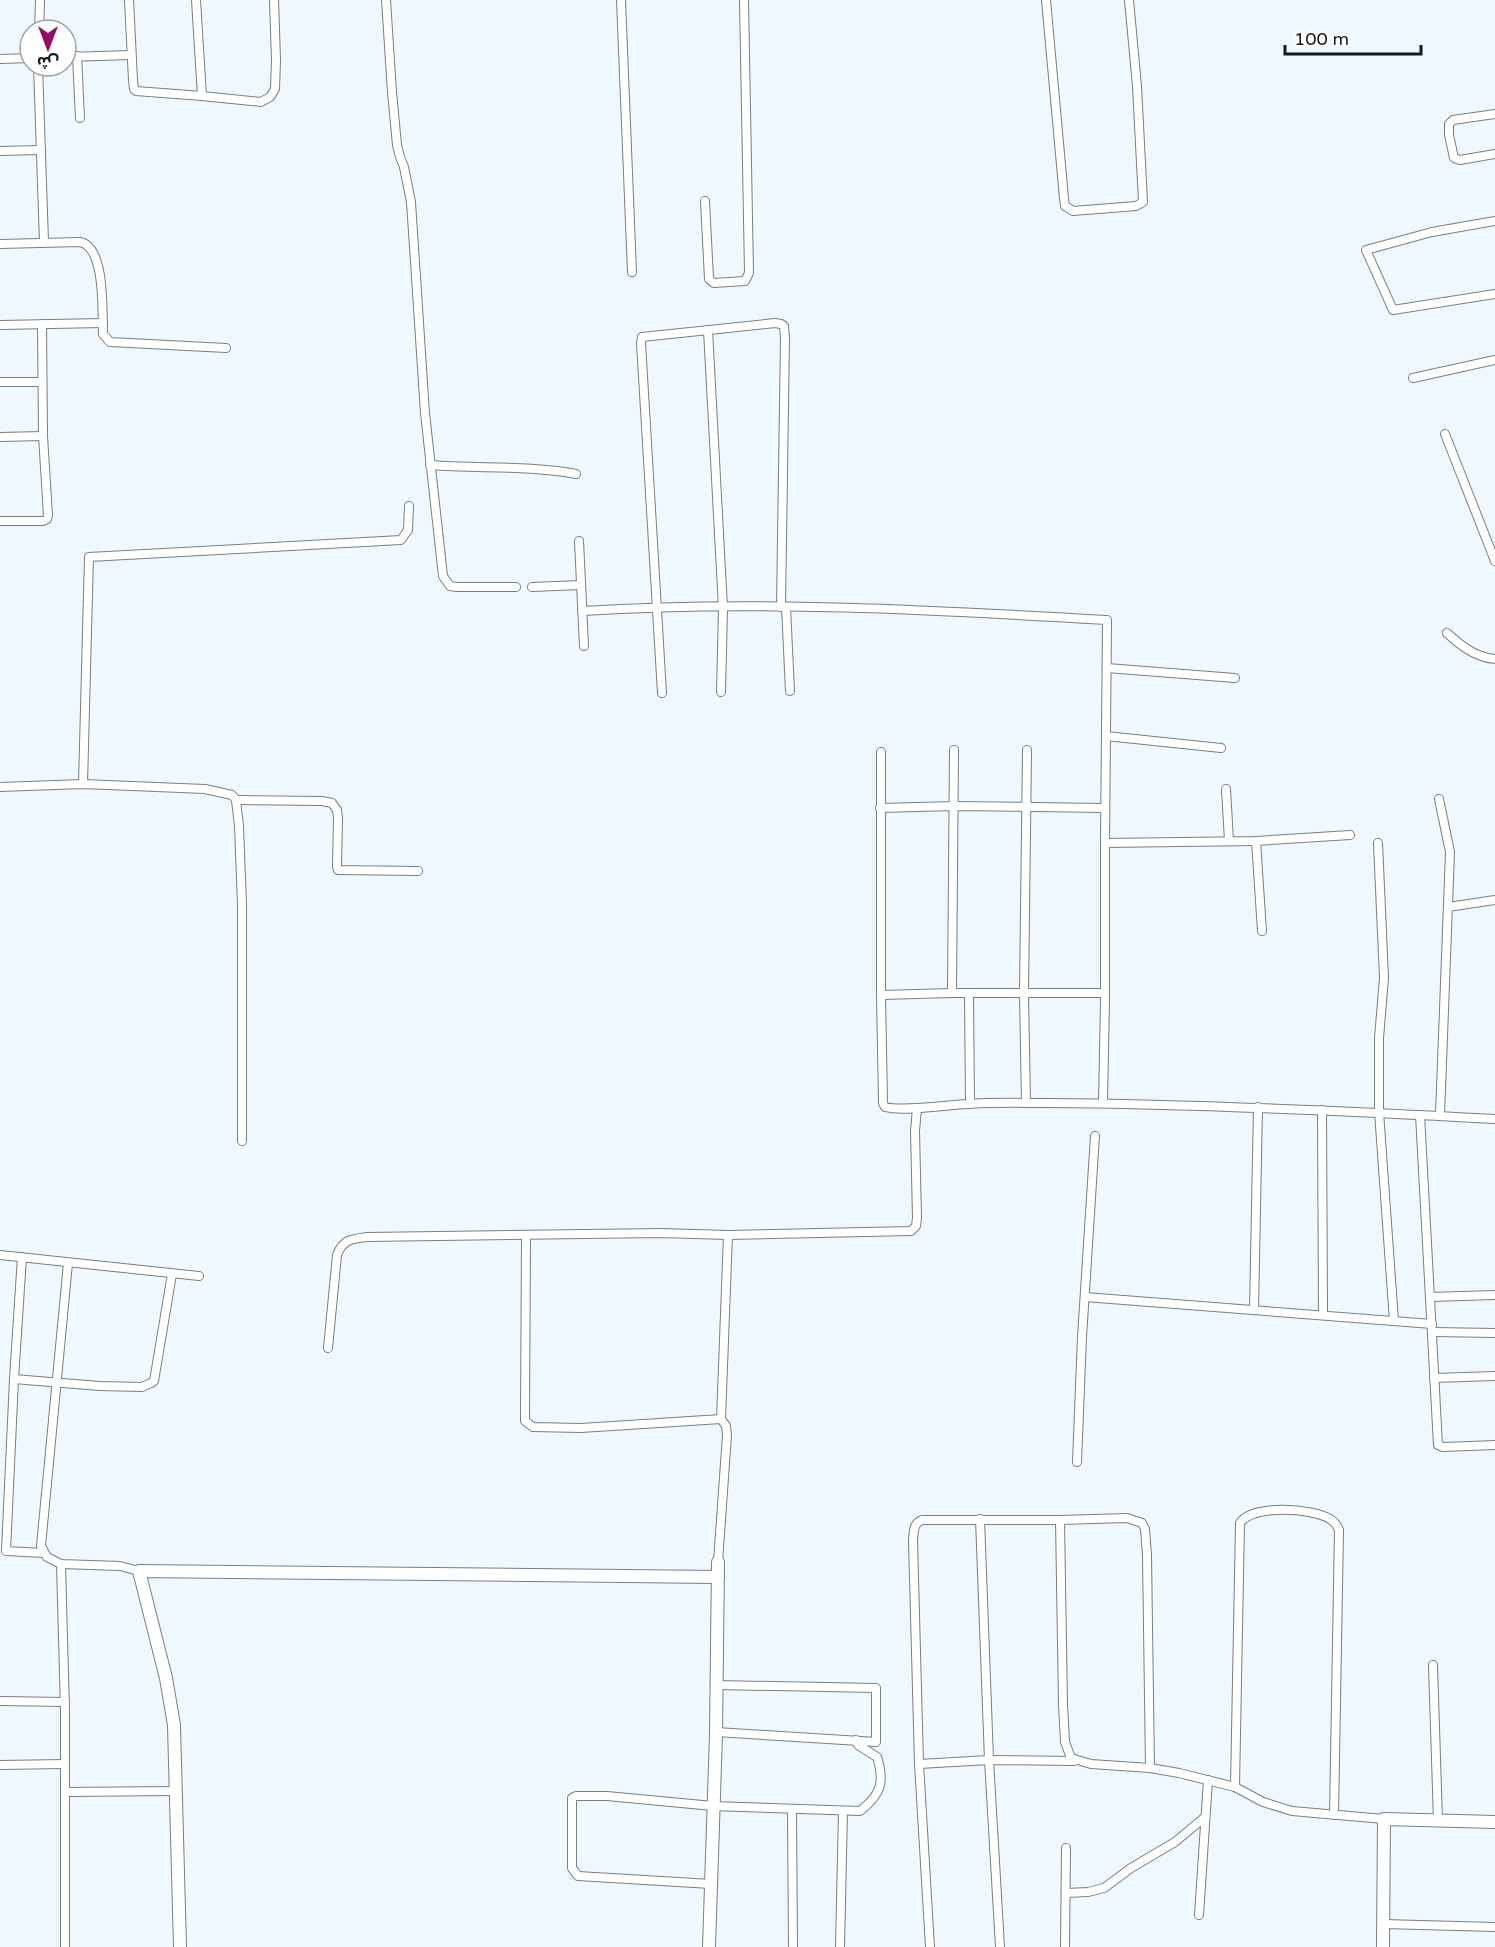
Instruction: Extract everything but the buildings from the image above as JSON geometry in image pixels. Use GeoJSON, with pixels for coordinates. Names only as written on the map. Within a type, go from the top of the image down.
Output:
{"type":"FeatureCollection","features":[{"type":"Feature","properties":{"kind":"street"},"geometry":{"type":"LineString","coordinates":[[39,18],[40,0]]}},
{"type":"Feature","properties":{"kind":"street"},"geometry":{"type":"LineString","coordinates":[[129,0],[131,55],[136,91],[261,102],[270,97],[275,88],[273,0]]}},
{"type":"Feature","properties":{"kind":"street"},"geometry":{"type":"LineString","coordinates":[[196,0],[202,96]]}},
{"type":"Feature","properties":{"kind":"street"},"geometry":{"type":"LineString","coordinates":[[387,0],[397,145],[411,202],[430,465],[436,499],[443,576],[450,586],[516,587]]}},
{"type":"Feature","properties":{"kind":"street"},"geometry":{"type":"LineString","coordinates":[[621,0],[632,272]]}},
{"type":"Feature","properties":{"kind":"street"},"geometry":{"type":"LineString","coordinates":[[705,201],[709,279],[714,284],[745,281],[749,273],[744,0]]}},
{"type":"Feature","properties":{"kind":"street"},"geometry":{"type":"LineString","coordinates":[[1046,0],[1061,175],[1065,206],[1073,210],[1136,206],[1143,202],[1135,50],[1129,0]]}},
{"type":"Feature","properties":{"kind":"street"},"geometry":{"type":"LineString","coordinates":[[78,56],[131,55]]}},
{"type":"Feature","properties":{"kind":"street"},"geometry":{"type":"LineString","coordinates":[[0,59],[18,58]]}},
{"type":"Feature","properties":{"kind":"street"},"geometry":{"type":"LineString","coordinates":[[78,77],[80,118]]}},
{"type":"Feature","properties":{"kind":"street"},"geometry":{"type":"LineString","coordinates":[[38,78],[44,242]]}},
{"type":"Feature","properties":{"kind":"street"},"geometry":{"type":"LineString","coordinates":[[1495,114],[1453,120],[1449,124],[1452,154],[1456,159],[1495,154]]}},
{"type":"Feature","properties":{"kind":"street"},"geometry":{"type":"LineString","coordinates":[[0,151],[41,150]]}},
{"type":"Feature","properties":{"kind":"street"},"geometry":{"type":"LineString","coordinates":[[1495,221],[1432,232],[1366,250],[1393,310],[1495,294]]}},
{"type":"Feature","properties":{"kind":"street"},"geometry":{"type":"LineString","coordinates":[[0,244],[81,242],[90,246],[99,269],[103,334],[110,342],[226,348]]}},
{"type":"Feature","properties":{"kind":"street"},"geometry":{"type":"LineString","coordinates":[[0,325],[103,323]]}},
{"type":"Feature","properties":{"kind":"street"},"geometry":{"type":"LineString","coordinates":[[662,693],[641,340],[646,336],[775,323],[784,326],[785,338],[784,607],[790,691]]}},
{"type":"Feature","properties":{"kind":"street"},"geometry":{"type":"LineString","coordinates":[[0,521],[43,521],[47,519],[41,382],[42,324]]}},
{"type":"Feature","properties":{"kind":"street"},"geometry":{"type":"LineString","coordinates":[[708,330],[723,608],[721,692]]}},
{"type":"Feature","properties":{"kind":"street"},"geometry":{"type":"LineString","coordinates":[[1413,378],[1495,360]]}},
{"type":"Feature","properties":{"kind":"street"},"geometry":{"type":"LineString","coordinates":[[0,382],[41,382]]}},
{"type":"Feature","properties":{"kind":"street"},"geometry":{"type":"LineString","coordinates":[[1445,434],[1495,561]]}},
{"type":"Feature","properties":{"kind":"street"},"geometry":{"type":"LineString","coordinates":[[0,437],[43,436]]}},
{"type":"Feature","properties":{"kind":"street"},"geometry":{"type":"LineString","coordinates":[[430,465],[537,469],[576,474]]}},
{"type":"Feature","properties":{"kind":"street"},"geometry":{"type":"LineString","coordinates":[[83,784],[89,557],[401,540],[408,530],[409,506]]}},
{"type":"Feature","properties":{"kind":"street"},"geometry":{"type":"LineString","coordinates":[[579,541],[584,646]]}},
{"type":"Feature","properties":{"kind":"street"},"geometry":{"type":"LineString","coordinates":[[532,587],[581,585]]}},
{"type":"Feature","properties":{"kind":"street"},"geometry":{"type":"LineString","coordinates":[[582,611],[656,607],[784,607],[986,613],[1107,620],[1103,1103]]}},
{"type":"Feature","properties":{"kind":"street"},"geometry":{"type":"LineString","coordinates":[[1447,633],[1470,651],[1486,658],[1495,658]]}},
{"type":"Feature","properties":{"kind":"street"},"geometry":{"type":"LineString","coordinates":[[1107,668],[1235,678]]}},
{"type":"Feature","properties":{"kind":"street"},"geometry":{"type":"LineString","coordinates":[[1106,736],[1221,748]]}},
{"type":"Feature","properties":{"kind":"street"},"geometry":{"type":"LineString","coordinates":[[952,993],[954,750]]}},
{"type":"Feature","properties":{"kind":"street"},"geometry":{"type":"LineString","coordinates":[[1026,1103],[1024,993],[1027,750]]}},
{"type":"Feature","properties":{"kind":"street"},"geometry":{"type":"LineString","coordinates":[[881,752],[881,995],[885,1107],[1103,1103],[1258,1107],[1495,1119]]}},
{"type":"Feature","properties":{"kind":"street"},"geometry":{"type":"LineString","coordinates":[[0,787],[83,784],[211,790],[232,795],[236,800],[242,905],[242,1141]]}},
{"type":"Feature","properties":{"kind":"street"},"geometry":{"type":"LineString","coordinates":[[1226,789],[1228,842]]}},
{"type":"Feature","properties":{"kind":"street"},"geometry":{"type":"LineString","coordinates":[[1439,799],[1450,852],[1440,1115]]}},
{"type":"Feature","properties":{"kind":"street"},"geometry":{"type":"LineString","coordinates":[[236,800],[332,803],[337,810],[338,818],[338,870],[418,871]]}},
{"type":"Feature","properties":{"kind":"street"},"geometry":{"type":"LineString","coordinates":[[880,808],[954,806],[1105,808]]}},
{"type":"Feature","properties":{"kind":"street"},"geometry":{"type":"LineString","coordinates":[[1105,843],[1228,842],[1350,835]]}},
{"type":"Feature","properties":{"kind":"street"},"geometry":{"type":"LineString","coordinates":[[1256,841],[1262,931]]}},
{"type":"Feature","properties":{"kind":"street"},"geometry":{"type":"LineString","coordinates":[[1378,843],[1384,978],[1379,1030],[1379,1112],[1394,1321]]}},
{"type":"Feature","properties":{"kind":"street"},"geometry":{"type":"LineString","coordinates":[[1448,907],[1495,900]]}},
{"type":"Feature","properties":{"kind":"street"},"geometry":{"type":"LineString","coordinates":[[969,993],[970,1104]]}},
{"type":"Feature","properties":{"kind":"street"},"geometry":{"type":"LineString","coordinates":[[881,995],[1105,993]]}},
{"type":"Feature","properties":{"kind":"street"},"geometry":{"type":"LineString","coordinates":[[1254,1310],[1258,1107]]}},
{"type":"Feature","properties":{"kind":"street"},"geometry":{"type":"LineString","coordinates":[[328,1348],[337,1255],[340,1247],[348,1239],[912,1231],[916,1226],[917,1218],[915,1131],[917,1108]]}},
{"type":"Feature","properties":{"kind":"street"},"geometry":{"type":"LineString","coordinates":[[1322,1110],[1323,1315]]}},
{"type":"Feature","properties":{"kind":"street"},"geometry":{"type":"LineString","coordinates":[[1420,1114],[1439,1446],[1495,1445]]}},
{"type":"Feature","properties":{"kind":"street"},"geometry":{"type":"LineString","coordinates":[[1077,1462],[1084,1297],[1095,1136]]}},
{"type":"Feature","properties":{"kind":"street"},"geometry":{"type":"LineString","coordinates":[[526,1235],[526,1423],[533,1427],[581,1428],[721,1419]]}},
{"type":"Feature","properties":{"kind":"street"},"geometry":{"type":"LineString","coordinates":[[709,1947],[716,1732],[718,1562],[727,1436],[726,1426],[721,1419],[728,1235]]}},
{"type":"Feature","properties":{"kind":"street"},"geometry":{"type":"LineString","coordinates":[[0,1255],[199,1276]]}},
{"type":"Feature","properties":{"kind":"street"},"geometry":{"type":"LineString","coordinates":[[22,1257],[6,1551],[44,1553]]}},
{"type":"Feature","properties":{"kind":"street"},"geometry":{"type":"LineString","coordinates":[[68,1263],[41,1546],[52,1561],[61,1564],[120,1566],[139,1571],[718,1576]]}},
{"type":"Feature","properties":{"kind":"street"},"geometry":{"type":"LineString","coordinates":[[14,1378],[99,1386],[142,1387],[151,1383],[154,1380],[172,1274]]}},
{"type":"Feature","properties":{"kind":"street"},"geometry":{"type":"LineString","coordinates":[[1430,1297],[1495,1295]]}},
{"type":"Feature","properties":{"kind":"street"},"geometry":{"type":"LineString","coordinates":[[1084,1297],[1394,1321],[1432,1328],[1495,1333]]}},
{"type":"Feature","properties":{"kind":"street"},"geometry":{"type":"LineString","coordinates":[[1434,1378],[1495,1376]]}},
{"type":"Feature","properties":{"kind":"street"},"geometry":{"type":"LineString","coordinates":[[1235,1787],[1240,1523],[1243,1518],[1258,1511],[1296,1511],[1322,1515],[1336,1524],[1339,1530],[1334,1815]]}},
{"type":"Feature","properties":{"kind":"street"},"geometry":{"type":"LineString","coordinates":[[930,1947],[920,1764],[913,1540],[915,1524],[922,1520],[1127,1518],[1138,1521],[1144,1526],[1147,1566],[1150,1768]]}},
{"type":"Feature","properties":{"kind":"street"},"geometry":{"type":"LineString","coordinates":[[980,1519],[989,1760],[1000,1947]]}},
{"type":"Feature","properties":{"kind":"street"},"geometry":{"type":"LineString","coordinates":[[1060,1520],[1064,1714],[1067,1749],[1075,1761]]}},
{"type":"Feature","properties":{"kind":"street"},"geometry":{"type":"LineString","coordinates":[[61,1564],[65,1702],[65,1947]]}},
{"type":"Feature","properties":{"kind":"street"},"geometry":{"type":"LineString","coordinates":[[139,1571],[166,1678],[174,1725],[180,1947]]}},
{"type":"Feature","properties":{"kind":"street"},"geometry":{"type":"LineString","coordinates":[[1433,1665],[1438,1821]]}},
{"type":"Feature","properties":{"kind":"street"},"geometry":{"type":"LineString","coordinates":[[716,1685],[876,1688],[876,1742],[716,1732]]}},
{"type":"Feature","properties":{"kind":"street"},"geometry":{"type":"LineString","coordinates":[[0,1701],[65,1702]]}},
{"type":"Feature","properties":{"kind":"street"},"geometry":{"type":"LineString","coordinates":[[711,1884],[578,1876],[572,1868],[572,1798],[607,1796],[714,1806],[860,1811],[876,1797],[882,1778],[877,1757],[858,1745],[856,1740]]}},
{"type":"Feature","properties":{"kind":"street"},"geometry":{"type":"LineString","coordinates":[[920,1764],[989,1760],[1075,1761],[1150,1768],[1235,1787],[1263,1802],[1283,1809],[1384,1819],[1495,1822]]}},
{"type":"Feature","properties":{"kind":"street"},"geometry":{"type":"LineString","coordinates":[[0,1765],[65,1764]]}},
{"type":"Feature","properties":{"kind":"street"},"geometry":{"type":"LineString","coordinates":[[1199,1915],[1208,1780]]}},
{"type":"Feature","properties":{"kind":"street"},"geometry":{"type":"LineString","coordinates":[[65,1792],[175,1791]]}},
{"type":"Feature","properties":{"kind":"street"},"geometry":{"type":"LineString","coordinates":[[792,1809],[793,1947]]}},
{"type":"Feature","properties":{"kind":"street"},"geometry":{"type":"LineString","coordinates":[[840,1947],[843,1811]]}},
{"type":"Feature","properties":{"kind":"street"},"geometry":{"type":"LineString","coordinates":[[1066,1893],[1088,1892],[1104,1888],[1131,1868],[1175,1842],[1206,1817]]}},
{"type":"Feature","properties":{"kind":"street"},"geometry":{"type":"LineString","coordinates":[[1383,1947],[1384,1819]]}},
{"type":"Feature","properties":{"kind":"street"},"geometry":{"type":"LineString","coordinates":[[1065,1947],[1066,1848]]}},
{"type":"Feature","properties":{"kind":"street"},"geometry":{"type":"LineString","coordinates":[[1383,1924],[1495,1927]]}}]}
